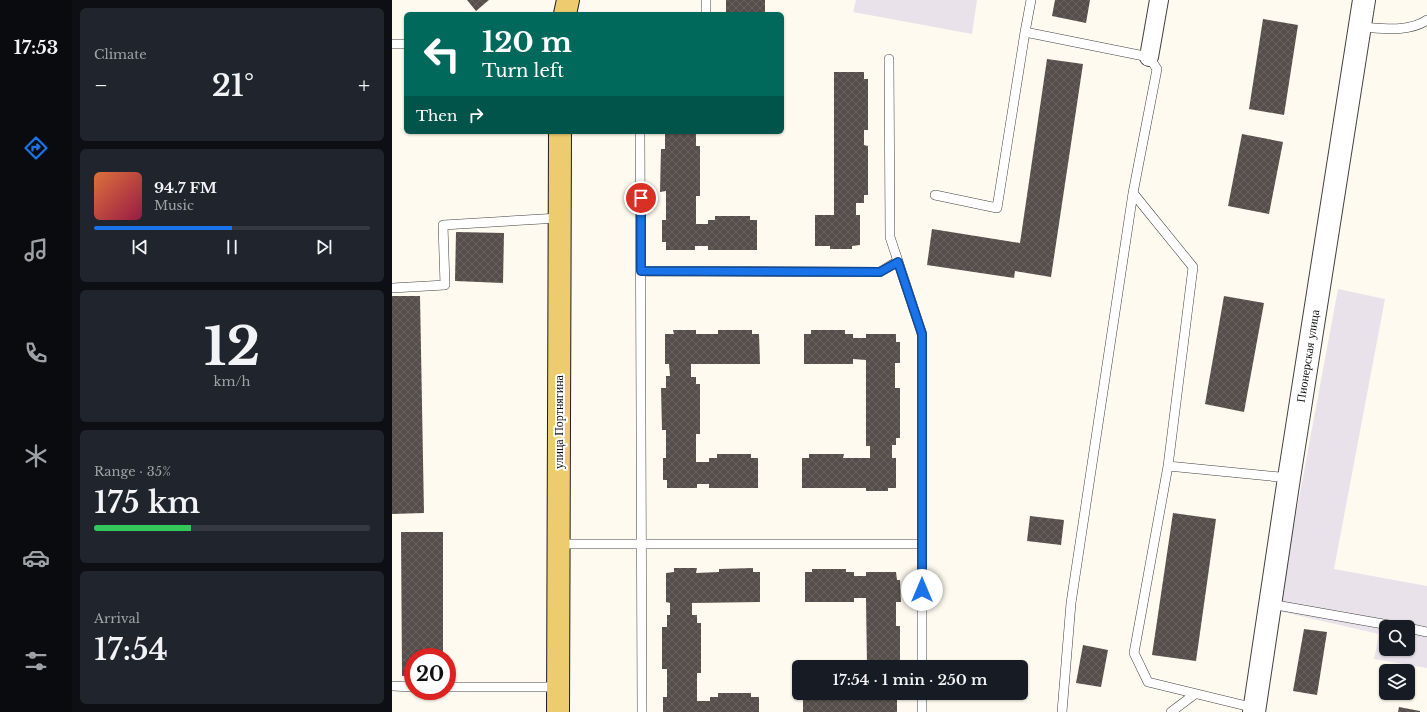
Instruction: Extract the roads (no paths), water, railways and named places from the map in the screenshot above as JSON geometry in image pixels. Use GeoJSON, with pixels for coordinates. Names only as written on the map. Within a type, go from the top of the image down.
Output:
{"type":"FeatureCollection","features":[{"type":"Feature","properties":{"kind":"main road"},"geometry":{"type":"LineString","coordinates":[[566,12],[568,0]]}},
{"type":"Feature","properties":{"kind":"main road","name":"улица Портнягина"},"geometry":{"type":"LineString","coordinates":[[558,712],[560,134]]}},
{"type":"Feature","properties":{"kind":"street"},"geometry":{"type":"LineString","coordinates":[[1149,57],[1159,0]]}},
{"type":"Feature","properties":{"kind":"street","name":"Пионерская улица"},"geometry":{"type":"LineString","coordinates":[[1255,710],[1289,478],[1364,0]]}},
{"type":"Feature","properties":{"kind":"lane"},"geometry":{"type":"LineString","coordinates":[[706,0],[706,12]]}},
{"type":"Feature","properties":{"kind":"lane"},"geometry":{"type":"LineString","coordinates":[[935,195],[997,208],[1031,0]]}},
{"type":"Feature","properties":{"kind":"lane"},"geometry":{"type":"LineString","coordinates":[[1360,27],[1389,29],[1411,27],[1427,20]]}},
{"type":"Feature","properties":{"kind":"lane"},"geometry":{"type":"LineString","coordinates":[[1025,32],[1149,57],[1157,69],[1133,193],[1071,603],[1062,712]]}},
{"type":"Feature","properties":{"kind":"lane"},"geometry":{"type":"LineString","coordinates":[[392,44],[404,44]]}},
{"type":"Feature","properties":{"kind":"lane"},"geometry":{"type":"LineString","coordinates":[[889,59],[890,236],[922,334],[922,660]]}},
{"type":"Feature","properties":{"kind":"lane"},"geometry":{"type":"LineString","coordinates":[[640,134],[642,712]]}},
{"type":"Feature","properties":{"kind":"lane"},"geometry":{"type":"LineString","coordinates":[[1133,193],[1193,267],[1168,466],[1134,653],[1148,682],[1255,710]]}},
{"type":"Feature","properties":{"kind":"lane"},"geometry":{"type":"LineString","coordinates":[[392,288],[445,285],[443,225],[559,218]]}},
{"type":"Feature","properties":{"kind":"lane"},"geometry":{"type":"LineString","coordinates":[[641,271],[880,272],[898,262]]}},
{"type":"Feature","properties":{"kind":"lane"},"geometry":{"type":"LineString","coordinates":[[1168,466],[1289,478]]}},
{"type":"Feature","properties":{"kind":"lane"},"geometry":{"type":"LineString","coordinates":[[558,544],[922,544]]}},
{"type":"Feature","properties":{"kind":"lane"},"geometry":{"type":"LineString","coordinates":[[1270,604],[1379,623]]}},
{"type":"Feature","properties":{"kind":"lane"},"geometry":{"type":"LineString","coordinates":[[1415,629],[1427,632]]}},
{"type":"Feature","properties":{"kind":"lane"},"geometry":{"type":"LineString","coordinates":[[392,686],[404,687]]}},
{"type":"Feature","properties":{"kind":"lane"},"geometry":{"type":"LineString","coordinates":[[456,687],[558,687]]}},
{"type":"Feature","properties":{"kind":"lane"},"geometry":{"type":"LineString","coordinates":[[1171,712],[1195,694]]}},
{"type":"Feature","properties":{"kind":"lane"},"geometry":{"type":"LineString","coordinates":[[922,700],[922,712]]}}]}
